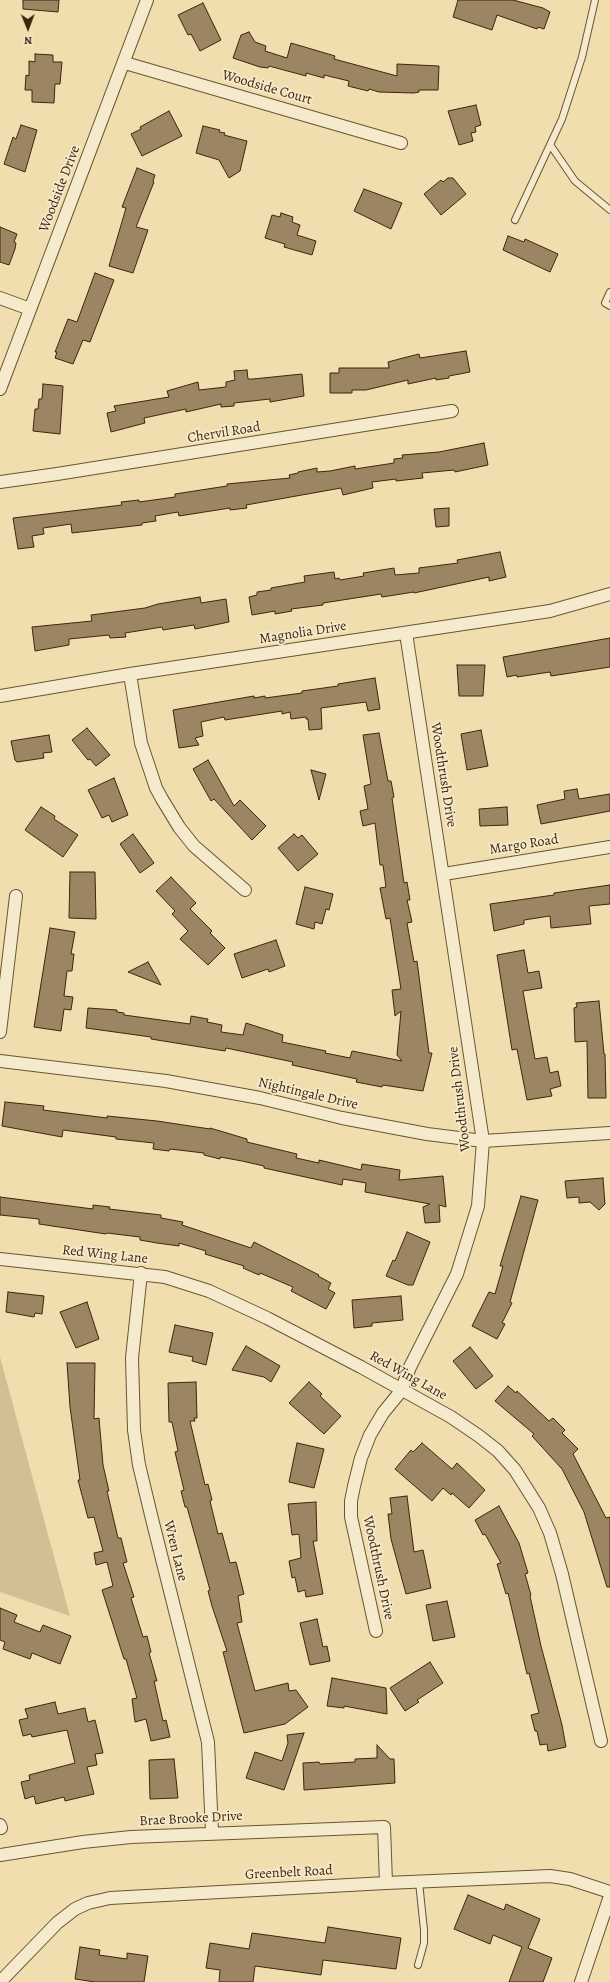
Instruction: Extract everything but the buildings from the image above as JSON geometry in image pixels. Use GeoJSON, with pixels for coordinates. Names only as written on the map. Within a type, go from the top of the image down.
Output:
{"type":"FeatureCollection","features":[{"type":"Feature","properties":{"kind":"street","name":"Woodside Drive"},"geometry":{"type":"LineString","coordinates":[[0,389],[125,62],[147,0]]}},
{"type":"Feature","properties":{"kind":"street","name":"Woodside Court"},"geometry":{"type":"LineString","coordinates":[[125,62],[401,143]]}},
{"type":"Feature","properties":{"kind":"street"},"geometry":{"type":"LineString","coordinates":[[0,298],[30,309]]}},
{"type":"Feature","properties":{"kind":"street","name":"Chervil Road"},"geometry":{"type":"LineString","coordinates":[[0,482],[79,471],[452,411]]}},
{"type":"Feature","properties":{"kind":"street","name":"Magnolia Drive"},"geometry":{"type":"LineString","coordinates":[[0,696],[130,674],[550,611],[610,594]]}},
{"type":"Feature","properties":{"kind":"street","name":"Woodthrush Drive"},"geometry":{"type":"LineString","coordinates":[[376,1631],[355,1538],[351,1501],[361,1458],[367,1441],[384,1413],[401,1391],[410,1367],[457,1274],[478,1206],[483,1141],[444,874],[406,633]]}},
{"type":"Feature","properties":{"kind":"street"},"geometry":{"type":"LineString","coordinates":[[130,674],[141,744],[162,799],[179,827],[194,846],[245,890]]}},
{"type":"Feature","properties":{"kind":"street","name":"Margo Road"},"geometry":{"type":"LineString","coordinates":[[444,874],[610,847]]}},
{"type":"Feature","properties":{"kind":"street"},"geometry":{"type":"LineString","coordinates":[[0,1032],[16,896]]}},
{"type":"Feature","properties":{"kind":"street","name":"Nightingale Drive"},"geometry":{"type":"LineString","coordinates":[[0,1061],[166,1081],[260,1098],[342,1118],[412,1132],[483,1141],[610,1133]]}},
{"type":"Feature","properties":{"kind":"street","name":"Red Wing Lane"},"geometry":{"type":"LineString","coordinates":[[0,1258],[141,1273],[165,1277],[209,1291],[267,1318],[451,1417],[498,1451],[514,1470],[539,1508],[550,1533],[562,1574],[601,1741]]}},
{"type":"Feature","properties":{"kind":"street","name":"Wren Lane"},"geometry":{"type":"LineString","coordinates":[[141,1273],[132,1358],[134,1430],[139,1465],[208,1742],[212,1833]]}},
{"type":"Feature","properties":{"kind":"street","name":"Brae Brooke Drive"},"geometry":{"type":"LineString","coordinates":[[0,1855],[123,1838],[212,1833],[384,1827],[386,1883]]}},
{"type":"Feature","properties":{"kind":"street","name":"Greenbelt Road"},"geometry":{"type":"LineString","coordinates":[[0,1982],[57,1923],[75,1909],[97,1900],[386,1883],[550,1876],[570,1879],[610,1892]]}},
{"type":"Feature","properties":{"kind":"street"},"geometry":{"type":"LineString","coordinates":[[581,1982],[610,1896]]}},
{"type":"Feature","properties":{"kind":"lane"},"geometry":{"type":"LineString","coordinates":[[515,220],[551,146],[575,80],[595,0]]}},
{"type":"Feature","properties":{"kind":"lane"},"geometry":{"type":"LineString","coordinates":[[551,146],[575,181],[610,210]]}},
{"type":"Feature","properties":{"kind":"lane"},"geometry":{"type":"LineString","coordinates":[[610,292],[605,303],[610,306]]}},
{"type":"Feature","properties":{"kind":"lane"},"geometry":{"type":"LineString","coordinates":[[418,1965],[424,1943],[419,1882]]}},
{"type":"Feature","properties":{"kind":"shaded area"},"geometry":{"type":"Polygon","coordinates":[[[0,1357],[70,1616],[0,1592],[0,1357]]]}}]}
